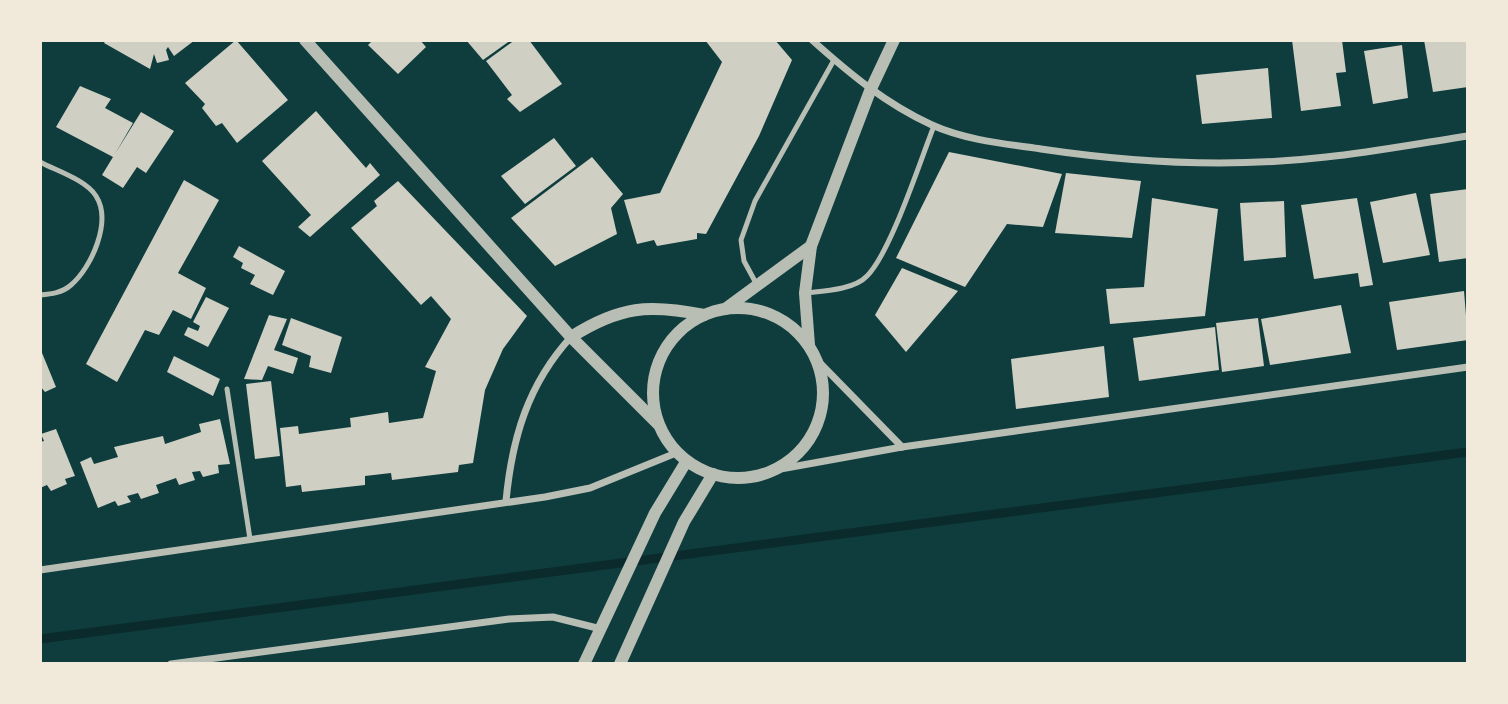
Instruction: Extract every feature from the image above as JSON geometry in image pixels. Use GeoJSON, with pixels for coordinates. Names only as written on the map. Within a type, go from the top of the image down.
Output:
{"type":"FeatureCollection","features":[{"type":"Feature","properties":{"kind":"street"},"geometry":{"type":"LineString","coordinates":[[306,40],[571,337],[659,426],[681,458],[713,474],[736,476],[902,447],[1468,367]]}},
{"type":"Feature","properties":{"kind":"street"},"geometry":{"type":"LineString","coordinates":[[812,40],[870,91],[934,126],[1001,144],[1133,161],[1219,163],[1325,157],[1468,136]]}},
{"type":"Feature","properties":{"kind":"street"},"geometry":{"type":"LineString","coordinates":[[810,346],[805,293],[811,246],[870,91],[894,40]]}},
{"type":"Feature","properties":{"kind":"street"},"geometry":{"type":"LineString","coordinates":[[725,309],[811,246]]}},
{"type":"Feature","properties":{"kind":"street"},"geometry":{"type":"LineString","coordinates":[[506,501],[513,445],[522,414],[553,356],[571,337],[592,323],[640,307],[664,307],[704,315]]}},
{"type":"Feature","properties":{"kind":"street"},"geometry":{"type":"LineString","coordinates":[[659,426],[653,404],[653,383],[659,362],[670,342],[704,315],[725,309],[744,308],[781,319],[810,346],[818,361],[902,447]]}},
{"type":"Feature","properties":{"kind":"street"},"geometry":{"type":"LineString","coordinates":[[775,470],[791,461],[815,433],[824,397],[818,361]]}},
{"type":"Feature","properties":{"kind":"street"},"geometry":{"type":"LineString","coordinates":[[40,570],[590,488],[681,458]]}},
{"type":"Feature","properties":{"kind":"street"},"geometry":{"type":"LineString","coordinates":[[584,664],[681,458]]}},
{"type":"Feature","properties":{"kind":"street"},"geometry":{"type":"LineString","coordinates":[[620,664],[684,522],[713,474]]}},
{"type":"Feature","properties":{"kind":"street"},"geometry":{"type":"LineString","coordinates":[[171,664],[509,619],[553,617],[601,629]]}},
{"type":"Feature","properties":{"kind":"lane"},"geometry":{"type":"LineString","coordinates":[[757,285],[744,261],[741,240],[755,201],[834,60]]}},
{"type":"Feature","properties":{"kind":"lane"},"geometry":{"type":"LineString","coordinates":[[805,293],[843,287],[867,278],[884,249],[934,126]]}},
{"type":"Feature","properties":{"kind":"lane"},"geometry":{"type":"LineString","coordinates":[[40,162],[88,187],[100,204],[103,216],[102,229],[81,275],[69,287],[54,294],[40,295]]}},
{"type":"Feature","properties":{"kind":"lane"},"geometry":{"type":"LineString","coordinates":[[228,389],[250,539]]}},
{"type":"Feature","properties":{"kind":"building"},"geometry":{"type":"Polygon","coordinates":[[[106,40],[195,40],[174,56],[168,47],[166,50],[169,60],[157,63],[154,54],[150,69],[104,43],[106,40]]]}},
{"type":"Feature","properties":{"kind":"building"},"geometry":{"type":"Polygon","coordinates":[[[236,40],[288,100],[237,143],[222,123],[216,126],[202,108],[205,104],[185,83],[236,40]]]}},
{"type":"Feature","properties":{"kind":"building"},"geometry":{"type":"Polygon","coordinates":[[[373,40],[420,40],[426,47],[398,74],[368,45],[373,40]]]}},
{"type":"Feature","properties":{"kind":"building"},"geometry":{"type":"Polygon","coordinates":[[[466,40],[511,40],[483,60],[466,40]]]}},
{"type":"Feature","properties":{"kind":"building"},"geometry":{"type":"Polygon","coordinates":[[[515,40],[529,40],[562,84],[520,112],[507,99],[512,95],[486,61],[515,40]]]}},
{"type":"Feature","properties":{"kind":"building"},"geometry":{"type":"Polygon","coordinates":[[[705,40],[775,40],[792,60],[759,136],[706,234],[697,233],[697,239],[657,246],[654,240],[637,244],[624,200],[660,193],[722,62],[705,40]]]}},
{"type":"Feature","properties":{"kind":"building"},"geometry":{"type":"Polygon","coordinates":[[[1292,40],[1342,40],[1346,72],[1336,73],[1341,106],[1301,111],[1292,40]]]}},
{"type":"Feature","properties":{"kind":"building"},"geometry":{"type":"Polygon","coordinates":[[[1424,40],[1468,40],[1468,87],[1433,92],[1424,40]]]}},
{"type":"Feature","properties":{"kind":"building"},"geometry":{"type":"Polygon","coordinates":[[[1402,45],[1408,98],[1373,104],[1364,51],[1402,45]]]}},
{"type":"Feature","properties":{"kind":"building"},"geometry":{"type":"Polygon","coordinates":[[[1268,68],[1272,118],[1202,124],[1196,75],[1268,68]]]}},
{"type":"Feature","properties":{"kind":"building"},"geometry":{"type":"Polygon","coordinates":[[[80,86],[111,99],[105,108],[133,123],[115,154],[141,112],[174,131],[146,173],[137,167],[123,188],[102,175],[113,157],[56,127],[80,86]]]}},
{"type":"Feature","properties":{"kind":"building"},"geometry":{"type":"Polygon","coordinates":[[[316,111],[366,168],[370,163],[380,175],[310,237],[298,227],[311,215],[262,161],[316,111]]]}},
{"type":"Feature","properties":{"kind":"building"},"geometry":{"type":"Polygon","coordinates":[[[554,138],[576,166],[525,204],[501,176],[554,138]]]}},
{"type":"Feature","properties":{"kind":"building"},"geometry":{"type":"Polygon","coordinates":[[[949,152],[1062,174],[1043,227],[1007,224],[965,287],[896,258],[949,152]]]}},
{"type":"Feature","properties":{"kind":"building"},"geometry":{"type":"Polygon","coordinates":[[[592,157],[623,194],[611,208],[617,234],[555,266],[511,218],[592,157]]]}},
{"type":"Feature","properties":{"kind":"building"},"geometry":{"type":"Polygon","coordinates":[[[1066,173],[1141,181],[1132,238],[1055,233],[1066,173]]]}},
{"type":"Feature","properties":{"kind":"building"},"geometry":{"type":"Polygon","coordinates":[[[184,180],[219,200],[178,273],[206,288],[191,319],[173,310],[159,335],[145,330],[117,382],[86,364],[184,180]]]}},
{"type":"Feature","properties":{"kind":"building"},"geometry":{"type":"Polygon","coordinates":[[[398,181],[527,316],[503,349],[485,390],[473,463],[459,465],[458,472],[392,480],[391,473],[365,476],[365,485],[302,492],[301,485],[286,487],[280,428],[298,426],[299,434],[351,427],[350,418],[388,412],[389,423],[423,418],[436,371],[425,367],[451,319],[431,296],[421,305],[351,228],[377,206],[374,201],[398,181]]]}},
{"type":"Feature","properties":{"kind":"building"},"geometry":{"type":"Polygon","coordinates":[[[1468,189],[1468,258],[1439,262],[1430,194],[1468,189]]]}},
{"type":"Feature","properties":{"kind":"building"},"geometry":{"type":"Polygon","coordinates":[[[1416,193],[1430,255],[1383,263],[1370,202],[1416,193]]]}},
{"type":"Feature","properties":{"kind":"building"},"geometry":{"type":"Polygon","coordinates":[[[1152,198],[1218,209],[1205,316],[1110,324],[1106,289],[1144,287],[1152,198]]]}},
{"type":"Feature","properties":{"kind":"building"},"geometry":{"type":"Polygon","coordinates":[[[1357,198],[1373,285],[1360,287],[1358,273],[1314,279],[1301,205],[1357,198]]]}},
{"type":"Feature","properties":{"kind":"building"},"geometry":{"type":"Polygon","coordinates":[[[1284,201],[1286,257],[1244,261],[1240,203],[1284,201]]]}},
{"type":"Feature","properties":{"kind":"building"},"geometry":{"type":"Polygon","coordinates":[[[239,246],[285,271],[273,295],[250,284],[255,275],[241,268],[243,263],[233,257],[239,246]]]}},
{"type":"Feature","properties":{"kind":"building"},"geometry":{"type":"Polygon","coordinates":[[[902,268],[958,291],[906,352],[875,315],[902,268]]]}},
{"type":"Feature","properties":{"kind":"building"},"geometry":{"type":"Polygon","coordinates":[[[1464,291],[1468,340],[1397,350],[1389,302],[1464,291]]]}},
{"type":"Feature","properties":{"kind":"building"},"geometry":{"type":"Polygon","coordinates":[[[206,297],[229,308],[208,347],[184,335],[188,327],[198,331],[200,326],[193,322],[206,297]]]}},
{"type":"Feature","properties":{"kind":"building"},"geometry":{"type":"Polygon","coordinates":[[[1341,305],[1351,353],[1270,365],[1261,319],[1341,305]]]}},
{"type":"Feature","properties":{"kind":"building"},"geometry":{"type":"Polygon","coordinates":[[[269,315],[287,319],[274,350],[298,358],[293,374],[268,366],[262,380],[244,379],[269,315]]]}},
{"type":"Feature","properties":{"kind":"building"},"geometry":{"type":"Polygon","coordinates":[[[291,318],[342,337],[331,373],[309,367],[311,356],[282,345],[291,318]]]}},
{"type":"Feature","properties":{"kind":"building"},"geometry":{"type":"Polygon","coordinates":[[[1258,318],[1264,366],[1222,372],[1216,323],[1258,318]]]}},
{"type":"Feature","properties":{"kind":"building"},"geometry":{"type":"Polygon","coordinates":[[[1215,327],[1219,370],[1139,381],[1133,338],[1215,327]]]}},
{"type":"Feature","properties":{"kind":"building"},"geometry":{"type":"Polygon","coordinates":[[[1104,346],[1109,397],[1016,409],[1011,359],[1104,346]]]}},
{"type":"Feature","properties":{"kind":"building"},"geometry":{"type":"Polygon","coordinates":[[[40,348],[56,387],[45,392],[40,386],[40,348]]]}},
{"type":"Feature","properties":{"kind":"building"},"geometry":{"type":"Polygon","coordinates":[[[174,356],[220,379],[213,396],[167,372],[174,356]]]}},
{"type":"Feature","properties":{"kind":"building"},"geometry":{"type":"Polygon","coordinates":[[[271,381],[280,456],[255,459],[246,384],[271,381]]]}},
{"type":"Feature","properties":{"kind":"building"},"geometry":{"type":"Polygon","coordinates":[[[220,419],[230,464],[218,465],[219,473],[203,477],[200,471],[192,472],[195,480],[179,485],[176,478],[156,485],[159,493],[141,499],[138,493],[127,496],[131,502],[118,506],[115,501],[98,508],[80,462],[91,457],[94,464],[118,457],[114,447],[163,436],[165,444],[201,432],[199,424],[220,419]]]}},
{"type":"Feature","properties":{"kind":"building"},"geometry":{"type":"Polygon","coordinates":[[[56,429],[75,476],[65,479],[67,484],[51,491],[47,485],[40,488],[40,442],[44,441],[41,434],[56,429]]]}},
{"type":"Feature","properties":{"kind":"waterway"},"geometry":{"type":"LineString","coordinates":[[40,639],[1468,452]]}}]}
